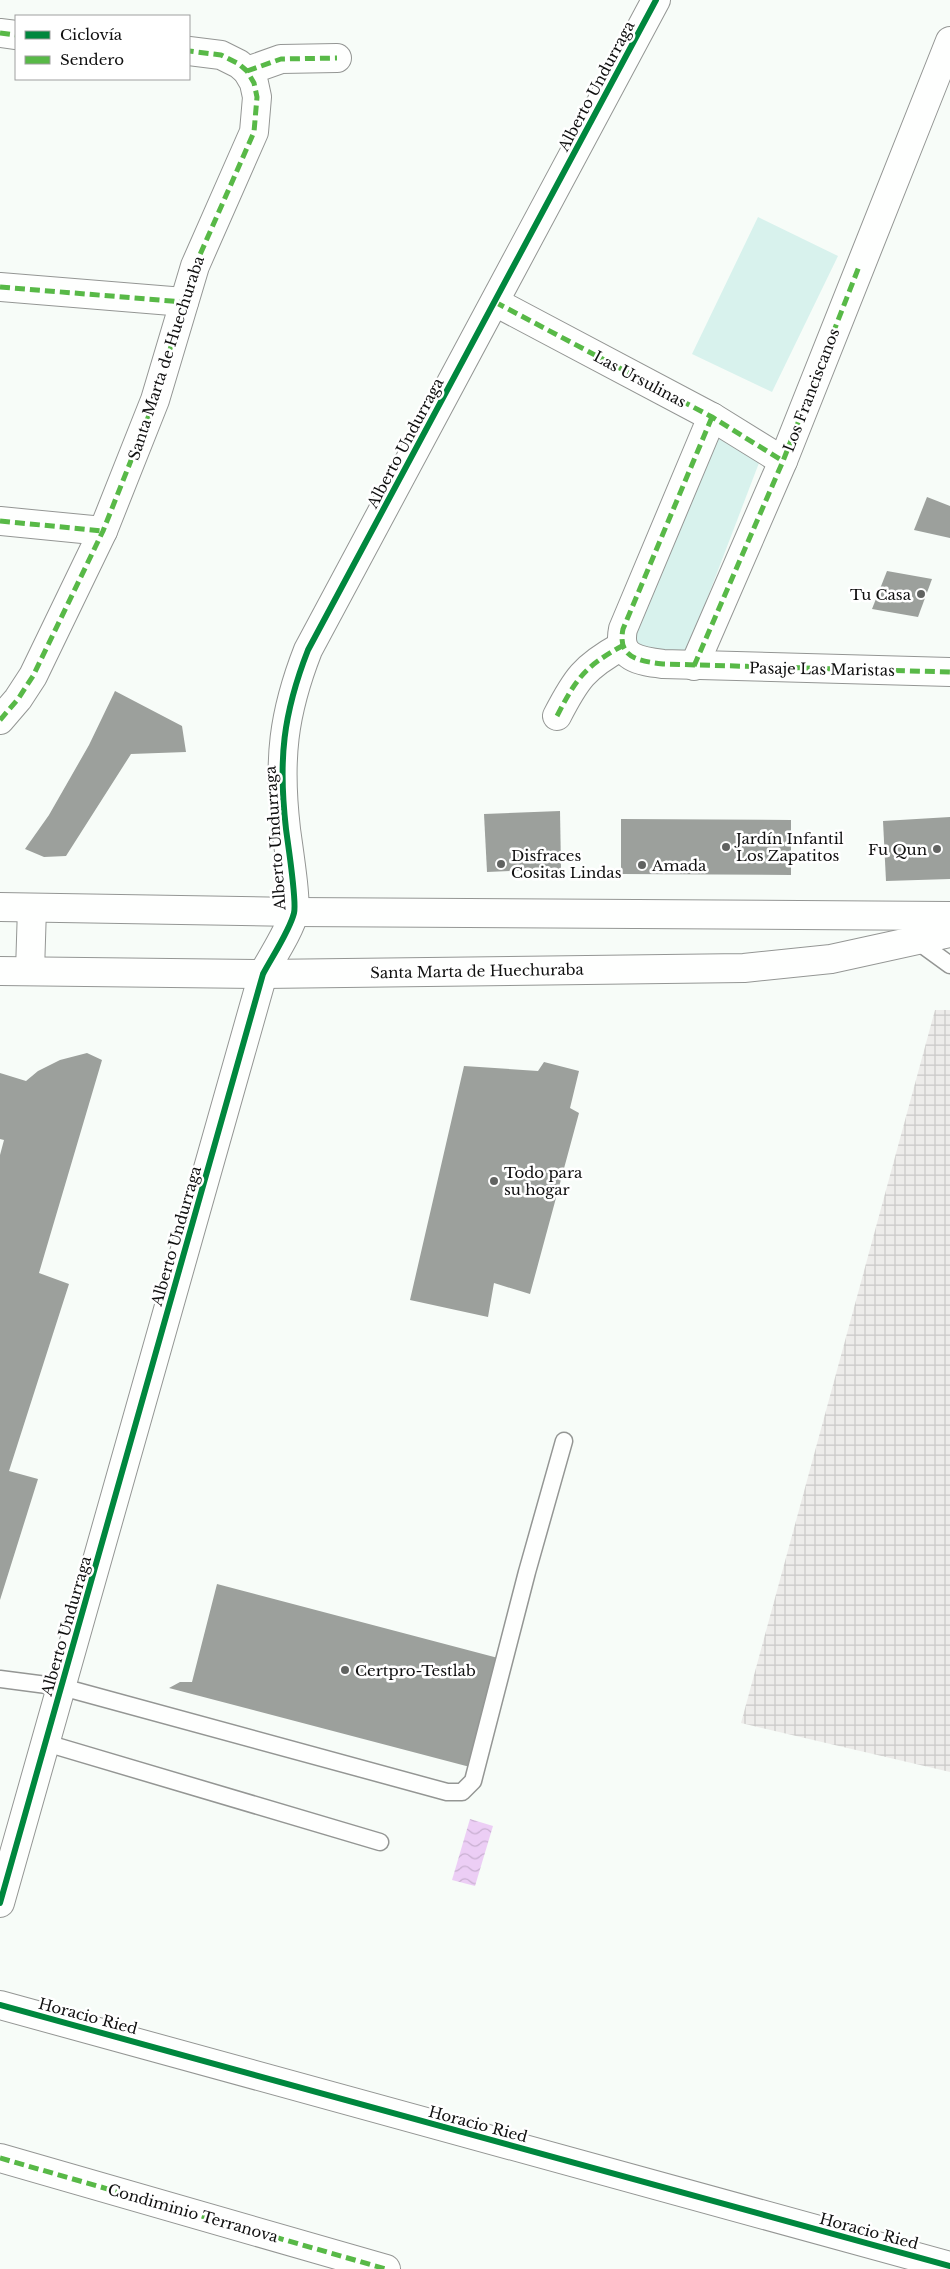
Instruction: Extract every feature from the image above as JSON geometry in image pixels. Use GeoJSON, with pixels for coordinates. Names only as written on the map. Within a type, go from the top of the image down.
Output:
{"type":"FeatureCollection","features":[{"type":"Feature","properties":{"kind":"street","name":"Alberto Undurraga"},"geometry":{"type":"LineString","coordinates":[[0,1903],[263,974],[295,912],[282,797],[282,768],[288,710],[297,679],[313,641],[656,0]]}},
{"type":"Feature","properties":{"kind":"street"},"geometry":{"type":"LineString","coordinates":[[0,33],[15,35]]}},
{"type":"Feature","properties":{"kind":"street","name":"Los Franciscanos"},"geometry":{"type":"LineString","coordinates":[[694,666],[783,461],[950,40]]}},
{"type":"Feature","properties":{"kind":"street"},"geometry":{"type":"LineString","coordinates":[[190,51],[221,55],[239,64],[247,71],[281,59],[337,58]]}},
{"type":"Feature","properties":{"kind":"street","name":"Santa Marta de Huechuraba"},"geometry":{"type":"LineString","coordinates":[[0,720],[18,699],[33,676],[103,531],[155,400],[184,302],[209,231],[254,132],[256,97],[254,83],[247,71]]}},
{"type":"Feature","properties":{"kind":"street"},"geometry":{"type":"LineString","coordinates":[[0,287],[184,302]]}},
{"type":"Feature","properties":{"kind":"street","name":"Las Ursulinas"},"geometry":{"type":"LineString","coordinates":[[494,302],[712,418],[783,461]]}},
{"type":"Feature","properties":{"kind":"street"},"geometry":{"type":"LineString","coordinates":[[694,666],[650,663],[631,656],[622,646],[623,629],[712,418]]}},
{"type":"Feature","properties":{"kind":"street"},"geometry":{"type":"LineString","coordinates":[[0,521],[103,531]]}},
{"type":"Feature","properties":{"kind":"street"},"geometry":{"type":"LineString","coordinates":[[557,716],[580,675],[622,646]]}},
{"type":"Feature","properties":{"kind":"street","name":"Pasaje Las Maristas"},"geometry":{"type":"LineString","coordinates":[[694,666],[950,672]]}},
{"type":"Feature","properties":{"kind":"street"},"geometry":{"type":"LineString","coordinates":[[0,907],[295,912],[950,916]]}},
{"type":"Feature","properties":{"kind":"street"},"geometry":{"type":"LineString","coordinates":[[30,971],[32,908]]}},
{"type":"Feature","properties":{"kind":"street","name":"Santa Marta de Huechuraba"},"geometry":{"type":"LineString","coordinates":[[0,971],[263,974],[744,968],[831,959],[950,933]]}},
{"type":"Feature","properties":{"kind":"street","name":"Horacio Ried"},"geometry":{"type":"LineString","coordinates":[[0,2005],[950,2266]]}},
{"type":"Feature","properties":{"kind":"street","name":"Condiminio Terranova"},"geometry":{"type":"LineString","coordinates":[[0,2158],[386,2269]]}},
{"type":"Feature","properties":{"kind":"lane"},"geometry":{"type":"LineString","coordinates":[[917,941],[950,964]]}},
{"type":"Feature","properties":{"kind":"lane"},"geometry":{"type":"LineString","coordinates":[[0,1679],[62,1687],[447,1792],[462,1792],[473,1781],[527,1572],[564,1441]]}},
{"type":"Feature","properties":{"kind":"lane"},"geometry":{"type":"LineString","coordinates":[[46,1743],[380,1842]]}},
{"type":"Feature","properties":{"kind":"shaded area"},"geometry":{"type":"Polygon","coordinates":[[[758,217],[838,256],[772,392],[692,354],[758,217]]]}},
{"type":"Feature","properties":{"kind":"shaded area"},"geometry":{"type":"Polygon","coordinates":[[[708,422],[762,455],[686,654],[632,647],[629,619],[708,422]]]}},
{"type":"Feature","properties":{"kind":"shaded area"},"geometry":{"type":"Polygon","coordinates":[[[935,1010],[950,1010],[950,1772],[741,1723],[935,1010]]]}},
{"type":"Feature","properties":{"kind":"water"},"geometry":{"type":"Polygon","coordinates":[[[470,1819],[493,1826],[475,1886],[452,1880],[470,1819]]]}},
{"type":"Feature","properties":{"kind":"building"},"geometry":{"type":"Polygon","coordinates":[[[927,497],[950,506],[950,538],[914,530],[927,497]]]}},
{"type":"Feature","properties":{"kind":"building"},"geometry":{"type":"Polygon","coordinates":[[[887,571],[932,579],[918,617],[872,609],[887,571]]]}},
{"type":"Feature","properties":{"kind":"building"},"geometry":{"type":"Polygon","coordinates":[[[115,691],[182,726],[186,752],[131,754],[66,856],[44,857],[25,849],[49,815],[89,745],[115,691]]]}},
{"type":"Feature","properties":{"kind":"building"},"geometry":{"type":"Polygon","coordinates":[[[560,811],[561,869],[487,872],[484,814],[560,811]]]}},
{"type":"Feature","properties":{"kind":"building"},"geometry":{"type":"Polygon","coordinates":[[[950,817],[950,879],[886,881],[883,821],[950,817]]]}},
{"type":"Feature","properties":{"kind":"building","name":"Jardín Infantil Los Zapatitos"},"geometry":{"type":"Polygon","coordinates":[[[621,819],[791,820],[791,875],[621,874],[621,819]]]}},
{"type":"Feature","properties":{"kind":"building"},"geometry":{"type":"Polygon","coordinates":[[[87,1053],[102,1060],[39,1273],[69,1284],[9,1471],[38,1479],[0,1600],[0,1155],[4,1140],[0,1139],[0,1073],[26,1081],[38,1071],[60,1060],[87,1053]]]}},
{"type":"Feature","properties":{"kind":"building"},"geometry":{"type":"Polygon","coordinates":[[[544,1062],[579,1071],[570,1108],[579,1113],[530,1294],[494,1283],[488,1317],[410,1300],[464,1066],[538,1071],[544,1062]]]}},
{"type":"Feature","properties":{"kind":"building","name":"Certpro-Testlab"},"geometry":{"type":"Polygon","coordinates":[[[217,1584],[498,1658],[470,1767],[169,1688],[180,1682],[192,1682],[217,1584]]]}},
{"type":"Feature","properties":{"kind":"marked path"},"geometry":{"type":"LineString","coordinates":[[0,33],[15,35]]}},
{"type":"Feature","properties":{"kind":"marked path"},"geometry":{"type":"LineString","coordinates":[[0,720],[18,699],[33,676],[103,531],[155,400],[195,266],[254,132],[257,97],[254,83],[247,71],[239,64],[221,55],[190,51]]}},
{"type":"Feature","properties":{"kind":"marked path"},"geometry":{"type":"LineString","coordinates":[[247,71],[281,59],[337,58]]}},
{"type":"Feature","properties":{"kind":"marked path"},"geometry":{"type":"LineString","coordinates":[[694,666],[783,461],[860,264]]}},
{"type":"Feature","properties":{"kind":"marked path"},"geometry":{"type":"LineString","coordinates":[[0,287],[184,302]]}},
{"type":"Feature","properties":{"kind":"marked path"},"geometry":{"type":"LineString","coordinates":[[495,302],[712,417],[783,461]]}},
{"type":"Feature","properties":{"kind":"marked path"},"geometry":{"type":"LineString","coordinates":[[712,417],[623,629],[623,646],[627,652],[638,659],[663,664],[950,672]]}},
{"type":"Feature","properties":{"kind":"marked path"},"geometry":{"type":"LineString","coordinates":[[0,521],[103,531]]}},
{"type":"Feature","properties":{"kind":"marked path"},"geometry":{"type":"LineString","coordinates":[[557,716],[582,675],[598,661],[622,646]]}},
{"type":"Feature","properties":{"kind":"marked path"},"geometry":{"type":"LineString","coordinates":[[0,2158],[386,2269]]}},
{"type":"Feature","properties":{"kind":"cycle path"},"geometry":{"type":"LineString","coordinates":[[0,1903],[263,974],[285,935],[294,913],[293,885],[284,804],[283,759],[288,717],[300,673],[308,650],[656,0]]}},
{"type":"Feature","properties":{"kind":"cycle path"},"geometry":{"type":"LineString","coordinates":[[0,2005],[950,2266]]}},
{"type":"Feature","properties":{"kind":"place","name":"Tu Casa"},"geometry":{"type":"Point","coordinates":[921,594]}},
{"type":"Feature","properties":{"kind":"place","name":"Jardín Infantil Los Zapatitos"},"geometry":{"type":"Point","coordinates":[726,847]}},
{"type":"Feature","properties":{"kind":"place","name":"Fu Qun"},"geometry":{"type":"Point","coordinates":[937,849]}},
{"type":"Feature","properties":{"kind":"place","name":"Disfraces Cositas Lindas"},"geometry":{"type":"Point","coordinates":[501,864]}},
{"type":"Feature","properties":{"kind":"place","name":"Amada"},"geometry":{"type":"Point","coordinates":[642,865]}},
{"type":"Feature","properties":{"kind":"place","name":"Todo para su hogar"},"geometry":{"type":"Point","coordinates":[494,1181]}},
{"type":"Feature","properties":{"kind":"place","name":"Certpro-Testlab"},"geometry":{"type":"Point","coordinates":[345,1670]}}]}
